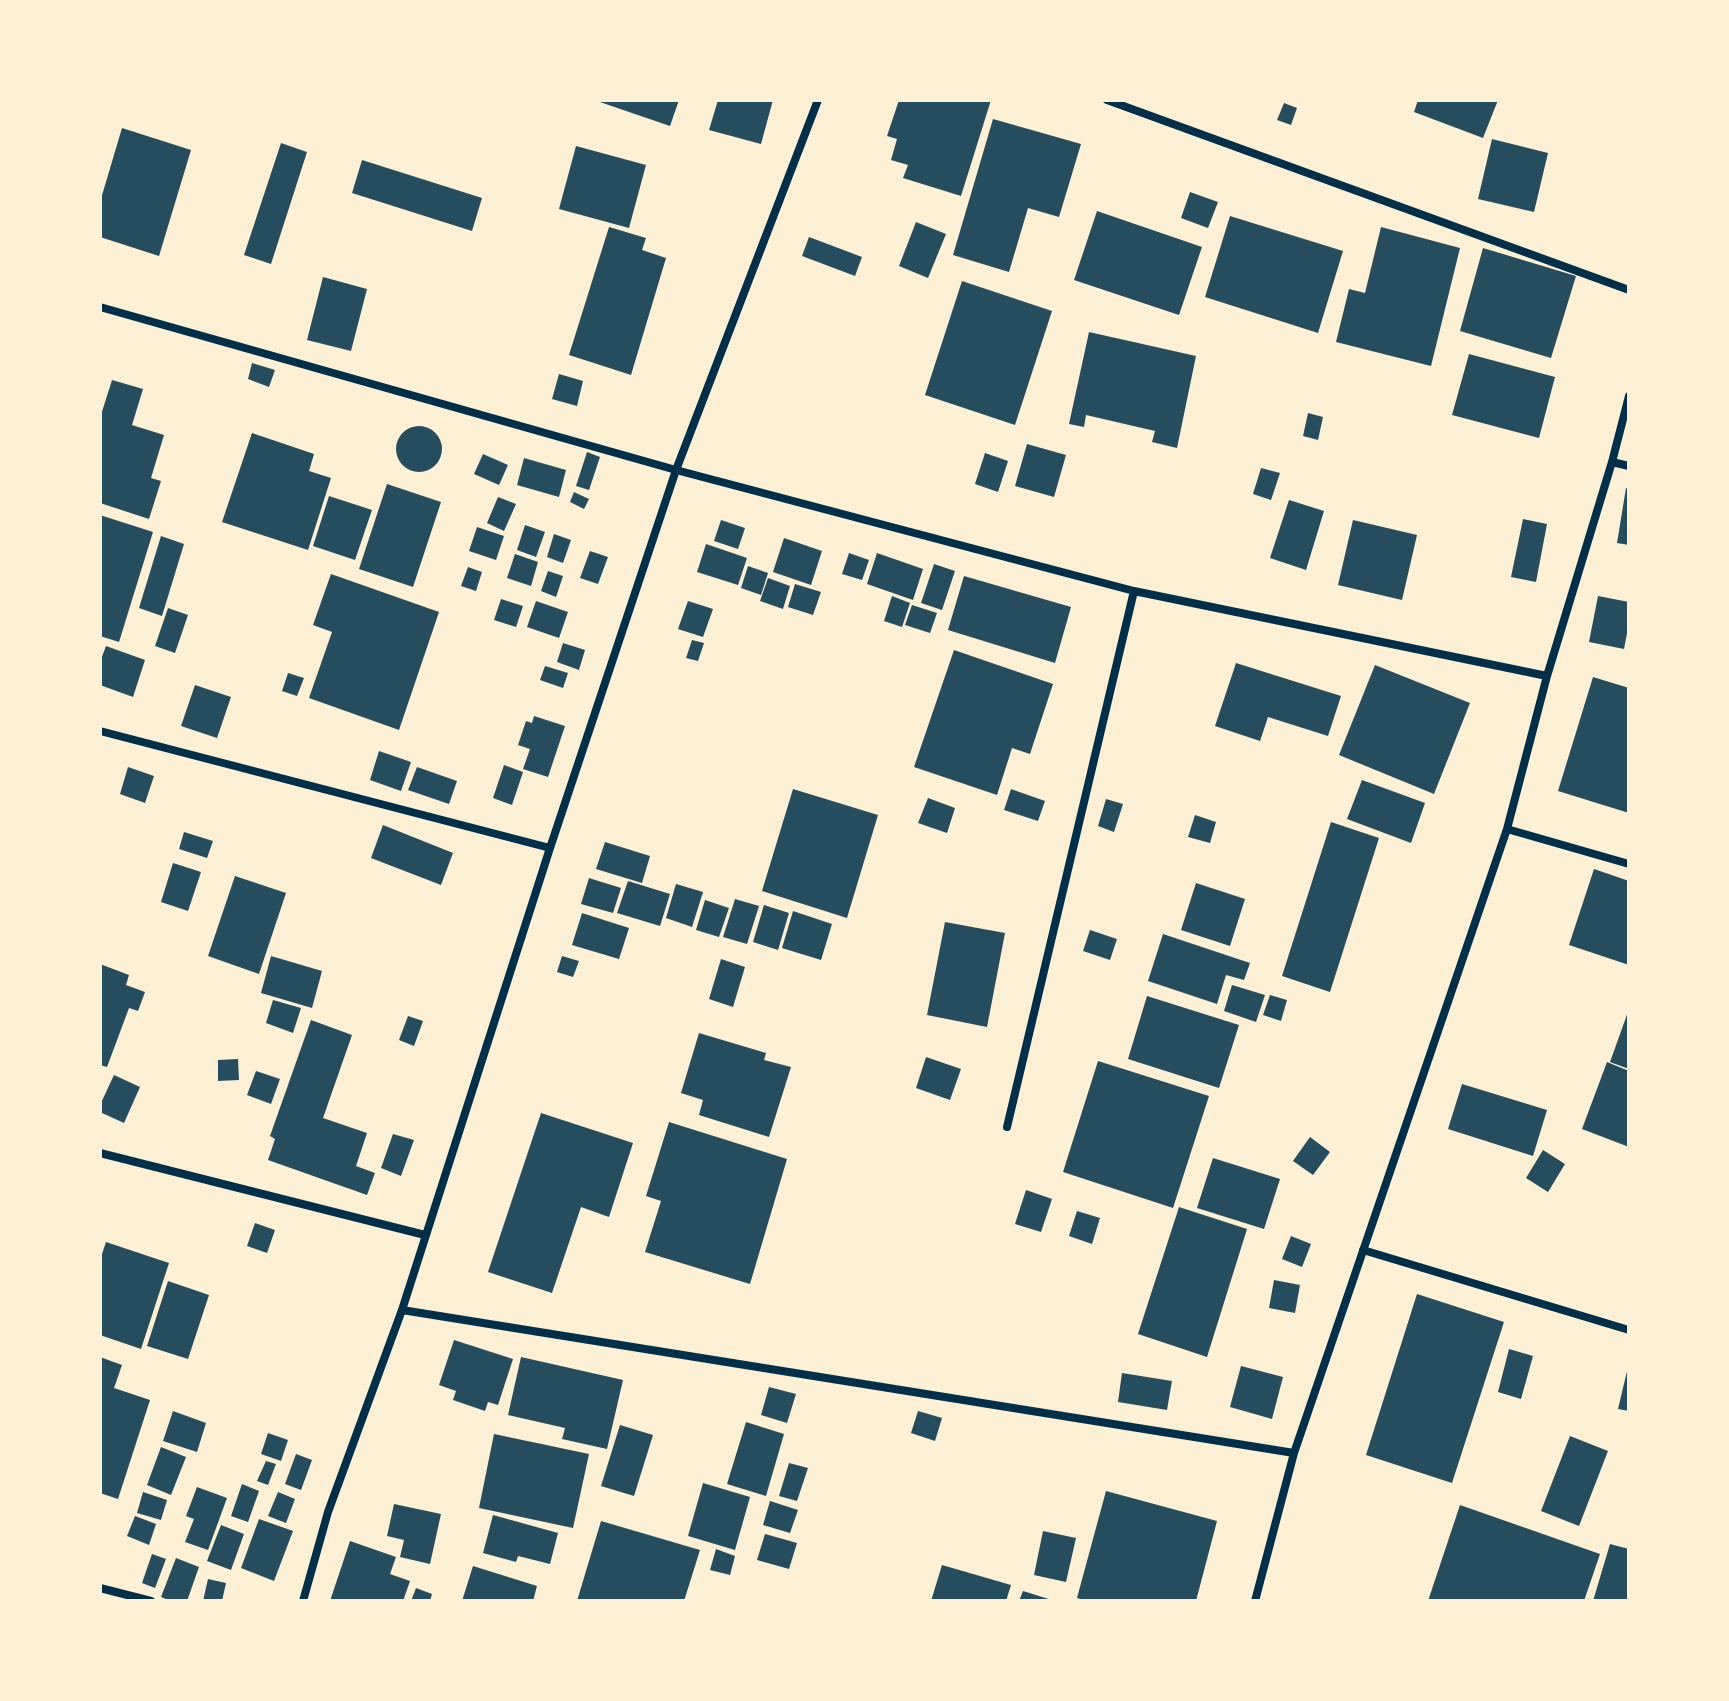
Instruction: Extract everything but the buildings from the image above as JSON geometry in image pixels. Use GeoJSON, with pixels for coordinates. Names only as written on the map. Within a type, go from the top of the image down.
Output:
{"type":"FeatureCollection","features":[{"type":"Feature","properties":{"kind":"street"},"geometry":{"type":"LineString","coordinates":[[303,1601],[328,1512],[402,1310],[550,848],[676,470],[818,100]]}},
{"type":"Feature","properties":{"kind":"street"},"geometry":{"type":"LineString","coordinates":[[1107,100],[1629,290]]}},
{"type":"Feature","properties":{"kind":"street"},"geometry":{"type":"LineString","coordinates":[[100,307],[676,470],[1134,591],[1547,676]]}},
{"type":"Feature","properties":{"kind":"street"},"geometry":{"type":"LineString","coordinates":[[1255,1601],[1294,1453],[1507,829],[1547,676],[1629,396]]}},
{"type":"Feature","properties":{"kind":"street"},"geometry":{"type":"LineString","coordinates":[[1612,462],[1629,466]]}},
{"type":"Feature","properties":{"kind":"street"},"geometry":{"type":"LineString","coordinates":[[1007,1127],[1134,591]]}},
{"type":"Feature","properties":{"kind":"street"},"geometry":{"type":"LineString","coordinates":[[100,731],[550,848]]}},
{"type":"Feature","properties":{"kind":"street"},"geometry":{"type":"LineString","coordinates":[[1507,829],[1629,864]]}},
{"type":"Feature","properties":{"kind":"street"},"geometry":{"type":"LineString","coordinates":[[100,1153],[425,1235]]}},
{"type":"Feature","properties":{"kind":"street"},"geometry":{"type":"LineString","coordinates":[[1363,1250],[1629,1330]]}},
{"type":"Feature","properties":{"kind":"street"},"geometry":{"type":"LineString","coordinates":[[402,1310],[1294,1453]]}},
{"type":"Feature","properties":{"kind":"street"},"geometry":{"type":"LineString","coordinates":[[100,1588],[151,1601]]}}]}
